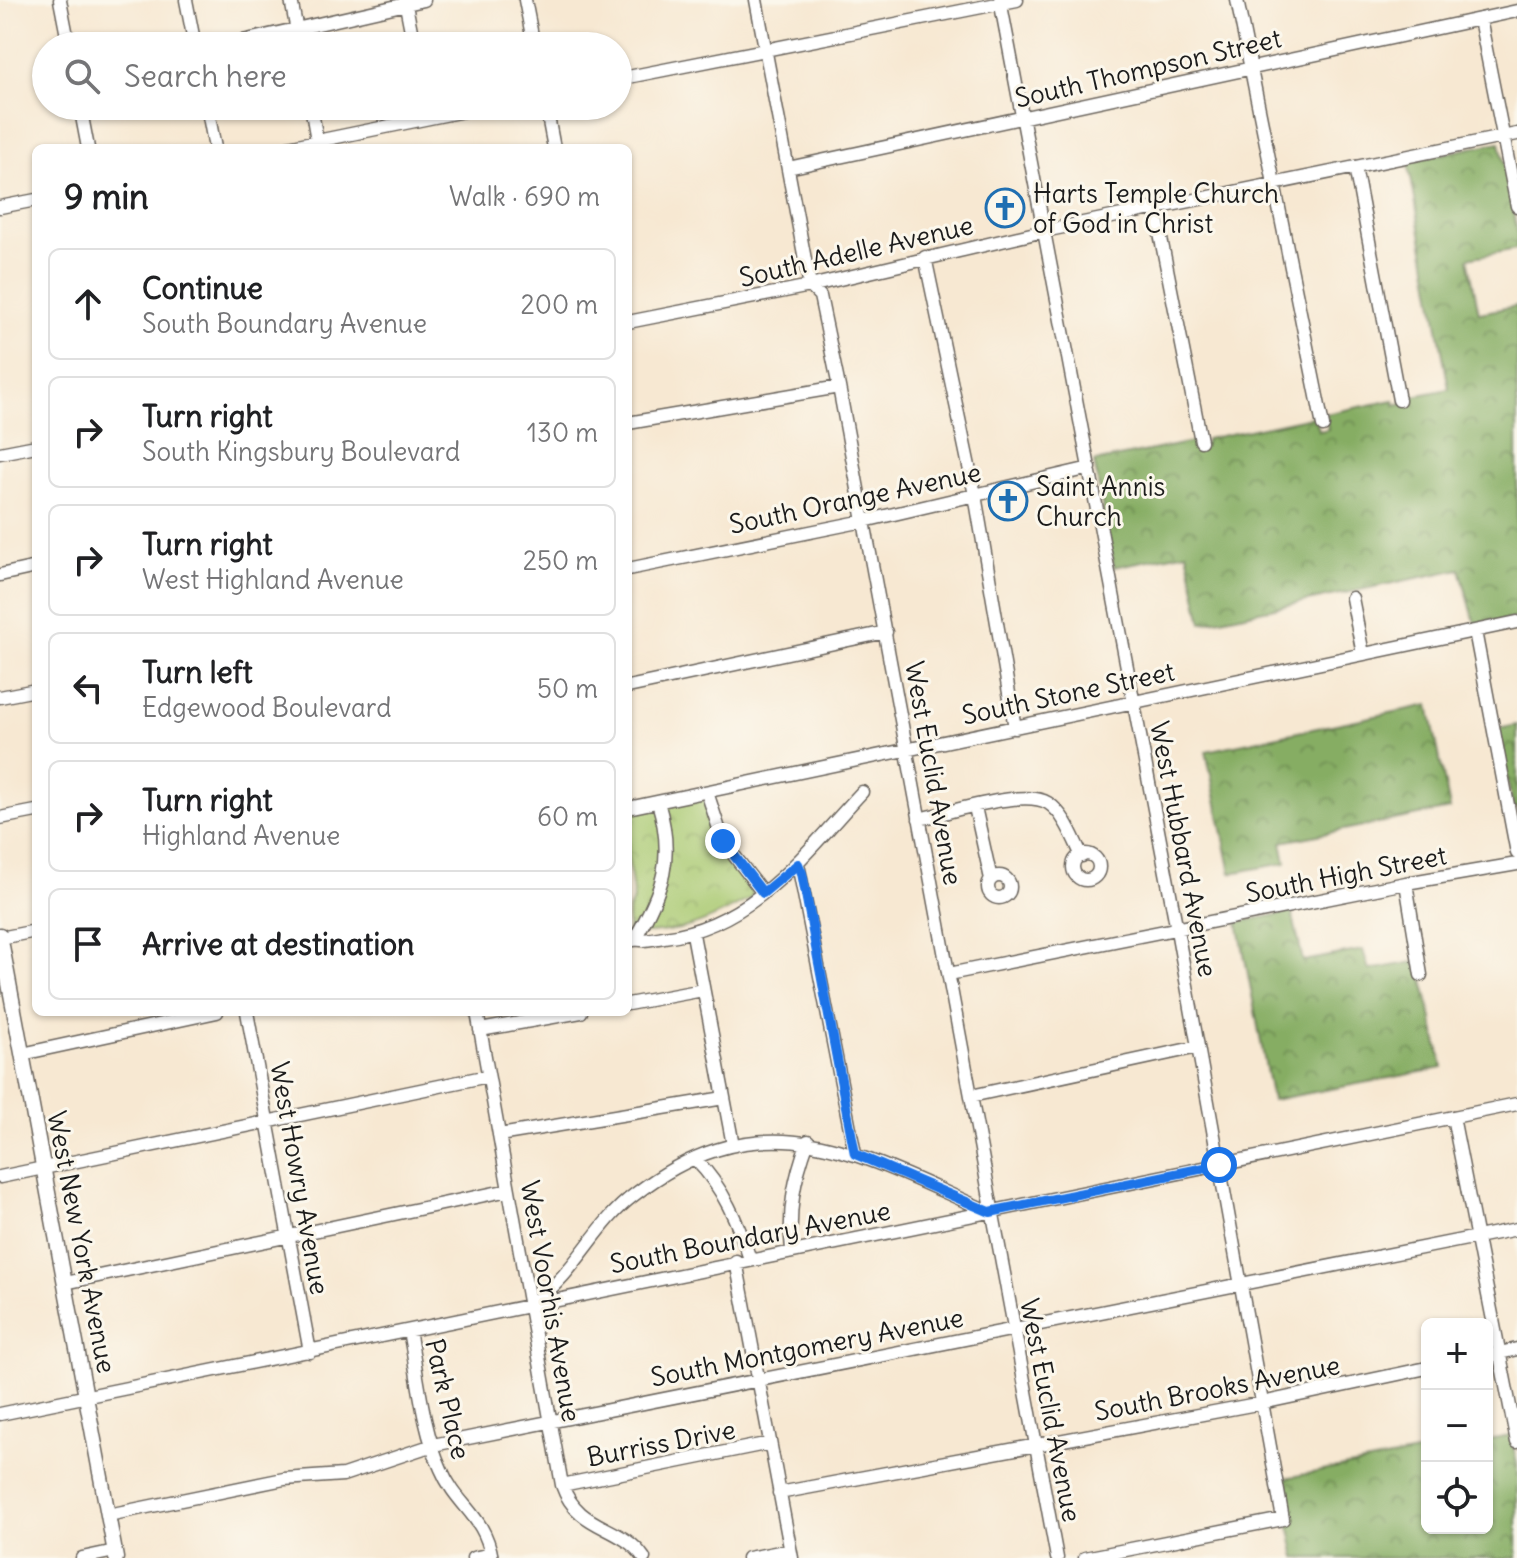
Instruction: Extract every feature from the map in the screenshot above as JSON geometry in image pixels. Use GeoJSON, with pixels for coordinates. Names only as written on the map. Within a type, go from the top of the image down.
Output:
{"type":"FeatureCollection","features":[{"type":"Feature","properties":{"kind":"main road","name":"West New York Avenue"},"geometry":{"type":"LineString","coordinates":[[0,937],[116,1555]]}},
{"type":"Feature","properties":{"kind":"street"},"geometry":{"type":"LineString","coordinates":[[60,0],[66,32]]}},
{"type":"Feature","properties":{"kind":"street"},"geometry":{"type":"LineString","coordinates":[[186,0],[192,32]]}},
{"type":"Feature","properties":{"kind":"street"},"geometry":{"type":"LineString","coordinates":[[291,0],[297,32]]}},
{"type":"Feature","properties":{"kind":"street"},"geometry":{"type":"LineString","coordinates":[[279,32],[424,0]]}},
{"type":"Feature","properties":{"kind":"street"},"geometry":{"type":"LineString","coordinates":[[525,0],[531,32]]}},
{"type":"Feature","properties":{"kind":"street","name":"West Euclid Avenue"},"geometry":{"type":"LineString","coordinates":[[756,0],[810,286],[820,296],[839,387],[949,974],[990,1212],[1057,1558]]}},
{"type":"Feature","properties":{"kind":"street"},"geometry":{"type":"LineString","coordinates":[[632,76],[1017,0]]}},
{"type":"Feature","properties":{"kind":"street"},"geometry":{"type":"LineString","coordinates":[[1237,0],[1323,426]]}},
{"type":"Feature","properties":{"kind":"street"},"geometry":{"type":"LineString","coordinates":[[406,2],[411,32]]}},
{"type":"Feature","properties":{"kind":"street","name":"West Hubbard Avenue"},"geometry":{"type":"LineString","coordinates":[[1000,2],[1177,930],[1283,1519],[1085,1558]]}},
{"type":"Feature","properties":{"kind":"street","name":"South Thompson Street"},"geometry":{"type":"LineString","coordinates":[[788,168],[1517,11]]}},
{"type":"Feature","properties":{"kind":"street"},"geometry":{"type":"LineString","coordinates":[[1480,19],[1517,206]]}},
{"type":"Feature","properties":{"kind":"street"},"geometry":{"type":"LineString","coordinates":[[83,120],[87,144]]}},
{"type":"Feature","properties":{"kind":"street"},"geometry":{"type":"LineString","coordinates":[[210,120],[214,144]]}},
{"type":"Feature","properties":{"kind":"street"},"geometry":{"type":"LineString","coordinates":[[314,120],[318,144],[400,120]]}},
{"type":"Feature","properties":{"kind":"street"},"geometry":{"type":"LineString","coordinates":[[549,120],[553,144]]}},
{"type":"Feature","properties":{"kind":"street","name":"South Adelle Avenue"},"geometry":{"type":"LineString","coordinates":[[632,321],[810,286],[1044,231],[1517,134]]}},
{"type":"Feature","properties":{"kind":"street"},"geometry":{"type":"LineString","coordinates":[[1355,167],[1399,400]]}},
{"type":"Feature","properties":{"kind":"street"},"geometry":{"type":"LineString","coordinates":[[0,207],[32,201]]}},
{"type":"Feature","properties":{"kind":"street"},"geometry":{"type":"LineString","coordinates":[[1155,208],[1201,441]]}},
{"type":"Feature","properties":{"kind":"street"},"geometry":{"type":"LineString","coordinates":[[925,257],[975,495],[1015,728]]}},
{"type":"Feature","properties":{"kind":"street"},"geometry":{"type":"LineString","coordinates":[[632,422],[839,387]]}},
{"type":"Feature","properties":{"kind":"street"},"geometry":{"type":"LineString","coordinates":[[0,453],[32,447]]}},
{"type":"Feature","properties":{"kind":"street","name":"South Orange Avenue"},"geometry":{"type":"LineString","coordinates":[[632,568],[864,521],[1090,468]]}},
{"type":"Feature","properties":{"kind":"street"},"geometry":{"type":"LineString","coordinates":[[0,575],[32,568]]}},
{"type":"Feature","properties":{"kind":"street"},"geometry":{"type":"LineString","coordinates":[[1352,598],[1363,654]]}},
{"type":"Feature","properties":{"kind":"street","name":"South Stone Street"},"geometry":{"type":"LineString","coordinates":[[632,807],[1517,622]]}},
{"type":"Feature","properties":{"kind":"street"},"geometry":{"type":"LineString","coordinates":[[1475,631],[1517,853]]}},
{"type":"Feature","properties":{"kind":"street"},"geometry":{"type":"LineString","coordinates":[[632,686],[886,632]]}},
{"type":"Feature","properties":{"kind":"street"},"geometry":{"type":"LineString","coordinates":[[0,697],[32,691]]}},
{"type":"Feature","properties":{"kind":"street"},"geometry":{"type":"LineString","coordinates":[[707,792],[723,841],[763,893]]}},
{"type":"Feature","properties":{"kind":"street"},"geometry":{"type":"LineString","coordinates":[[632,939],[693,934],[744,910],[798,864],[862,792]]}},
{"type":"Feature","properties":{"kind":"street"},"geometry":{"type":"LineString","coordinates":[[919,819],[1027,797],[1047,802],[1062,817],[1082,856]]}},
{"type":"Feature","properties":{"kind":"street"},"geometry":{"type":"LineString","coordinates":[[632,938],[656,903],[667,861],[666,828],[658,802]]}},
{"type":"Feature","properties":{"kind":"street"},"geometry":{"type":"LineString","coordinates":[[975,807],[991,879]]}},
{"type":"Feature","properties":{"kind":"street"},"geometry":{"type":"LineString","coordinates":[[0,818],[32,812]]}},
{"type":"Feature","properties":{"kind":"street"},"geometry":{"type":"LineString","coordinates":[[798,864],[855,1154]]}},
{"type":"Feature","properties":{"kind":"street","name":"South High Street"},"geometry":{"type":"LineString","coordinates":[[949,974],[1406,883],[1517,864]]}},
{"type":"Feature","properties":{"kind":"street"},"geometry":{"type":"LineString","coordinates":[[1406,883],[1421,975]]}},
{"type":"Feature","properties":{"kind":"street"},"geometry":{"type":"LineString","coordinates":[[0,937],[32,932]]}},
{"type":"Feature","properties":{"kind":"street"},"geometry":{"type":"LineString","coordinates":[[693,934],[733,1145]]}},
{"type":"Feature","properties":{"kind":"street"},"geometry":{"type":"LineString","coordinates":[[632,1003],[703,990]]}},
{"type":"Feature","properties":{"kind":"street"},"geometry":{"type":"LineString","coordinates":[[22,1054],[198,1016]]}},
{"type":"Feature","properties":{"kind":"street","name":"West Howry Avenue"},"geometry":{"type":"LineString","coordinates":[[248,1016],[310,1352]]}},
{"type":"Feature","properties":{"kind":"street","name":"West Voorhis Avenue"},"geometry":{"type":"LineString","coordinates":[[478,1016],[562,1485],[567,1501],[578,1515],[633,1545],[644,1558]]}},
{"type":"Feature","properties":{"kind":"street"},"geometry":{"type":"LineString","coordinates":[[480,1030],[559,1016]]}},
{"type":"Feature","properties":{"kind":"street"},"geometry":{"type":"LineString","coordinates":[[971,1096],[1198,1047]]}},
{"type":"Feature","properties":{"kind":"street"},"geometry":{"type":"LineString","coordinates":[[0,1177],[488,1076]]}},
{"type":"Feature","properties":{"kind":"street"},"geometry":{"type":"LineString","coordinates":[[499,1135],[724,1098]]}},
{"type":"Feature","properties":{"kind":"street","name":"South Boundary Avenue"},"geometry":{"type":"LineString","coordinates":[[0,1414],[736,1261],[1517,1104]]}},
{"type":"Feature","properties":{"kind":"street"},"geometry":{"type":"LineString","coordinates":[[1453,1117],[1488,1318]]}},
{"type":"Feature","properties":{"kind":"street"},"geometry":{"type":"LineString","coordinates":[[792,1250],[789,1214],[795,1177],[808,1141]]}},
{"type":"Feature","properties":{"kind":"street"},"geometry":{"type":"LineString","coordinates":[[529,1305],[556,1287],[633,1195],[696,1160],[733,1145],[808,1141],[855,1154],[990,1212]]}},
{"type":"Feature","properties":{"kind":"street"},"geometry":{"type":"LineString","coordinates":[[696,1160],[709,1173],[728,1204],[750,1259]]}},
{"type":"Feature","properties":{"kind":"street"},"geometry":{"type":"LineString","coordinates":[[65,1283],[509,1190]]}},
{"type":"Feature","properties":{"kind":"street","name":"South Montgomery Avenue"},"geometry":{"type":"LineString","coordinates":[[108,1515],[284,1479],[343,1475],[433,1445],[550,1420],[1517,1229]]}},
{"type":"Feature","properties":{"kind":"street"},"geometry":{"type":"LineString","coordinates":[[736,1261],[791,1554],[748,1558]]}},
{"type":"Feature","properties":{"kind":"street","name":"Park Place"},"geometry":{"type":"LineString","coordinates":[[409,1331],[433,1445],[449,1487],[484,1526],[492,1556]]}},
{"type":"Feature","properties":{"kind":"street"},"geometry":{"type":"LineString","coordinates":[[1517,1349],[1493,1354],[1517,1442]]}},
{"type":"Feature","properties":{"kind":"street","name":"South Brooks Avenue"},"geometry":{"type":"LineString","coordinates":[[779,1493],[1262,1403],[1421,1369]]}},
{"type":"Feature","properties":{"kind":"street","name":"Burriss Drive"},"geometry":{"type":"LineString","coordinates":[[562,1485],[770,1443]]}},
{"type":"Feature","properties":{"kind":"street"},"geometry":{"type":"LineString","coordinates":[[82,1558],[116,1555]]}},
{"type":"Feature","properties":{"kind":"street"},"geometry":{"type":"LineString","coordinates":[[473,1558],[492,1556]]}},
{"type":"Feature","properties":{"kind":"green space"},"geometry":{"type":"Polygon","coordinates":[[[1500,142],[1517,231],[1517,249],[1468,258],[1479,313],[1517,306],[1517,618],[1476,626],[1460,569],[1202,623],[1187,552],[1114,567],[1094,462],[1197,441],[1198,446],[1206,444],[1206,439],[1316,416],[1319,431],[1328,429],[1325,414],[1394,400],[1395,405],[1403,403],[1403,398],[1449,389],[1408,161],[1500,142]]]}},
{"type":"Feature","properties":{"kind":"green space"},"geometry":{"type":"Polygon","coordinates":[[[1429,705],[1450,809],[1282,842],[1286,863],[1231,873],[1206,751],[1429,705]]]}},
{"type":"Feature","properties":{"kind":"green space"},"geometry":{"type":"Polygon","coordinates":[[[1517,725],[1517,808],[1513,809],[1498,729],[1517,725]]]}},
{"type":"Feature","properties":{"kind":"green space"},"geometry":{"type":"Polygon","coordinates":[[[703,797],[719,844],[753,890],[751,898],[692,926],[663,932],[632,933],[632,810],[703,797]]]}},
{"type":"Feature","properties":{"kind":"green space"},"geometry":{"type":"Polygon","coordinates":[[[1292,912],[1303,961],[1363,950],[1369,970],[1414,962],[1423,979],[1443,1068],[1272,1100],[1238,922],[1292,912]]]}},
{"type":"Feature","properties":{"kind":"green space"},"geometry":{"type":"Polygon","coordinates":[[[1511,1436],[1517,1465],[1517,1558],[1296,1558],[1280,1479],[1421,1452],[1421,1534],[1493,1534],[1493,1439],[1511,1436]]]}},
{"type":"Feature","properties":{"kind":"place","name":"Harts Temple Church of God in Christ"},"geometry":{"type":"Point","coordinates":[1005,208]}},
{"type":"Feature","properties":{"kind":"place","name":"Saint Annis Church"},"geometry":{"type":"Point","coordinates":[1008,501]}},
{"type":"Feature","properties":{"kind":"route"},"geometry":{"type":"LineString","coordinates":[[723,841],[763,893],[798,864],[802,873],[855,1154],[990,1212],[1219,1165]]}}]}
